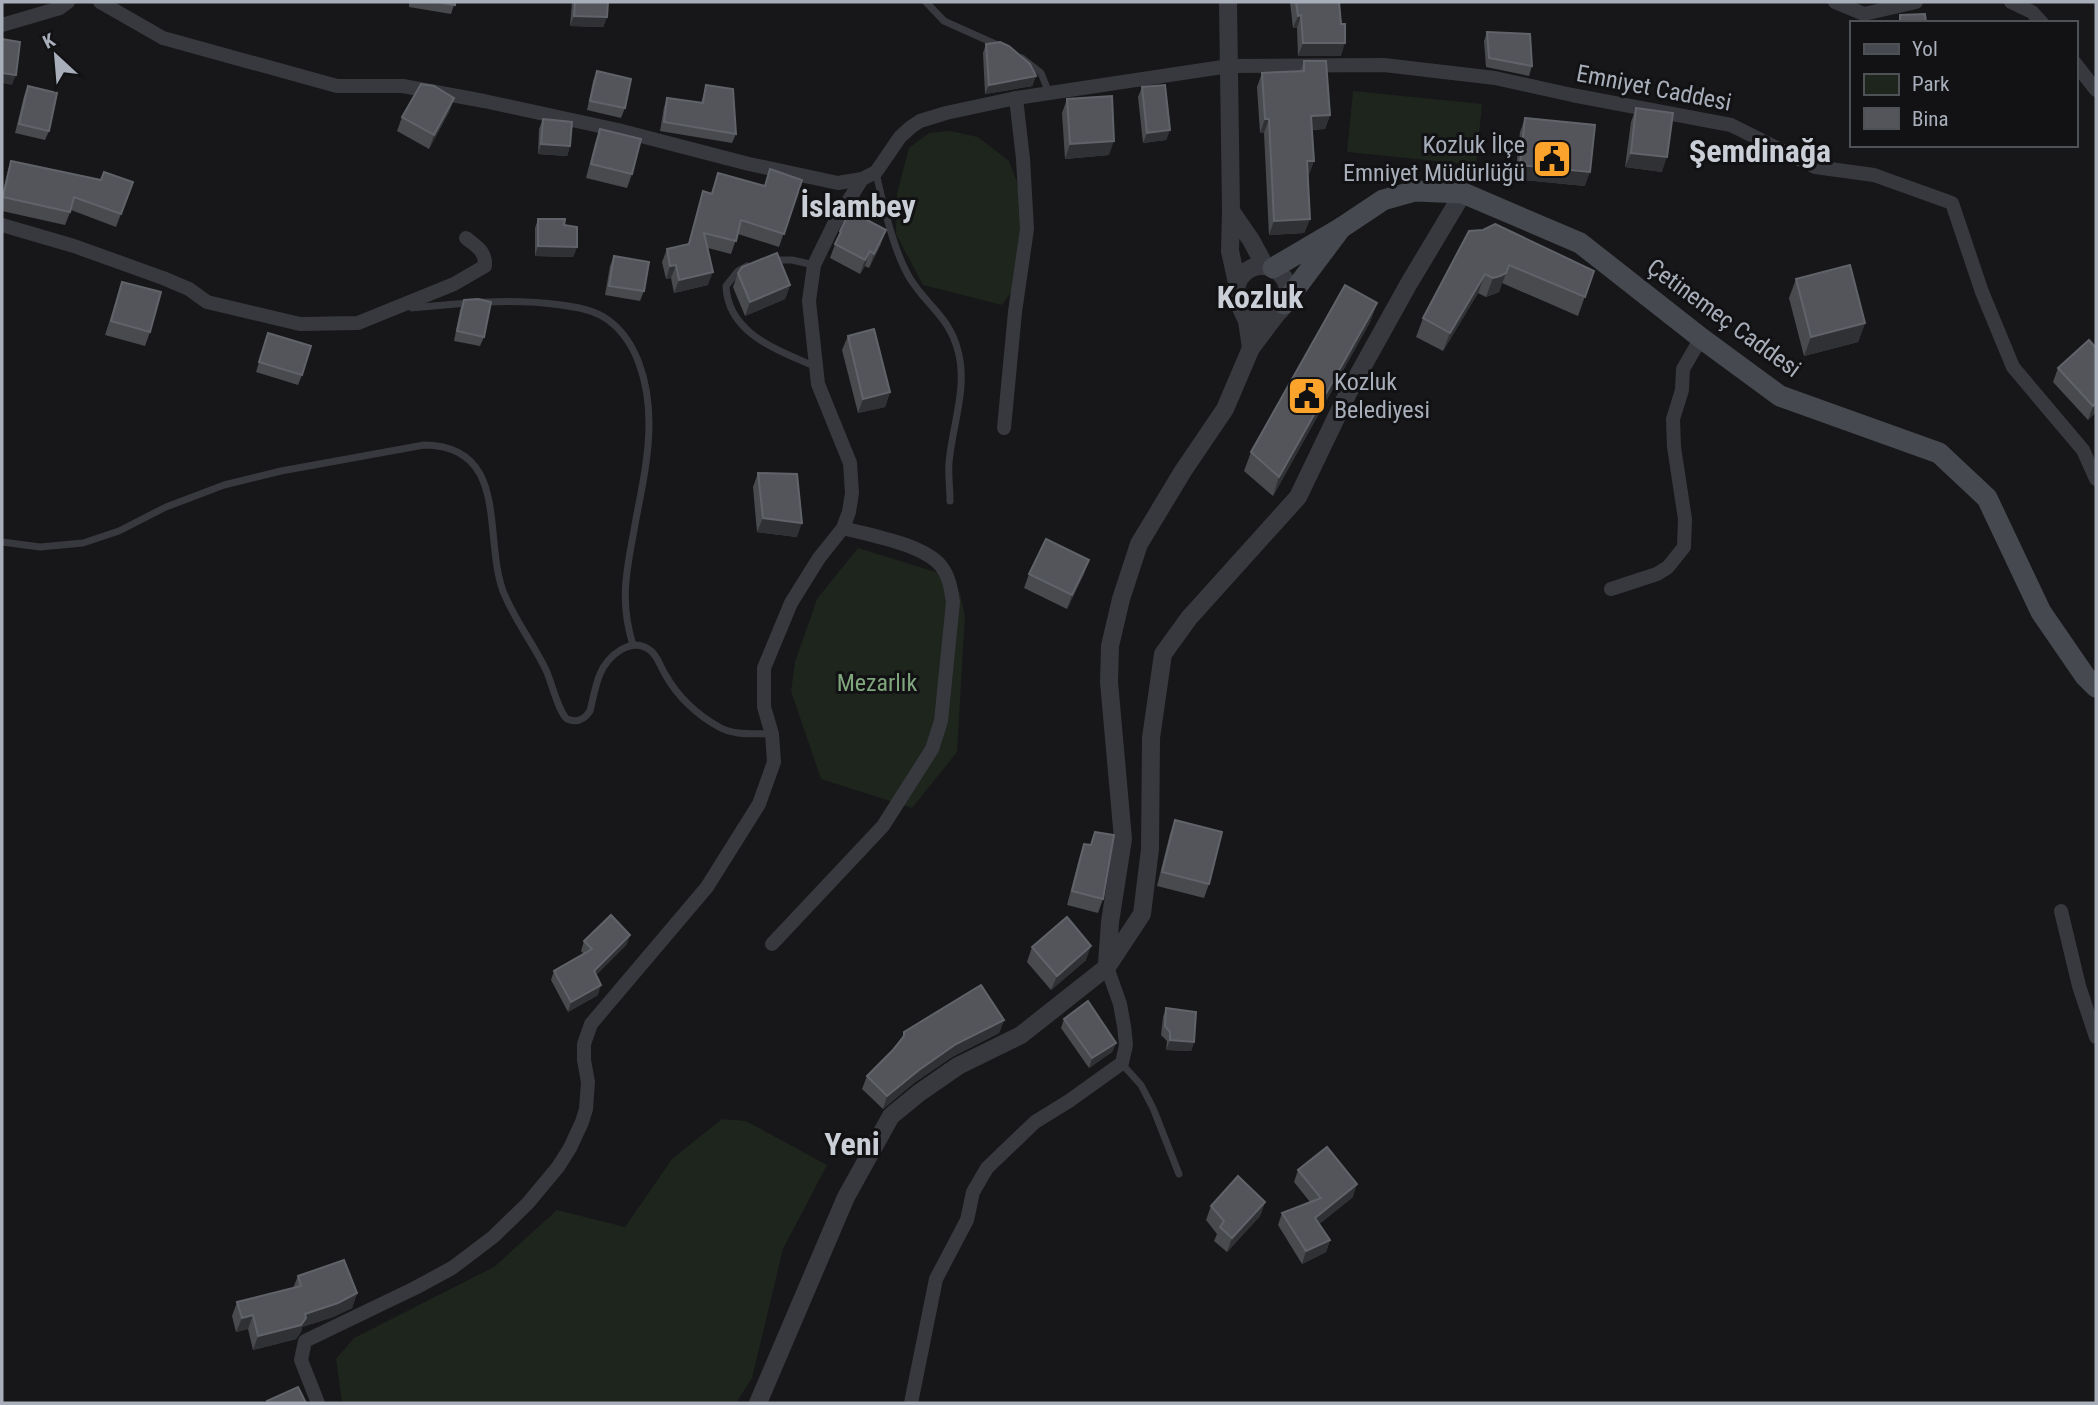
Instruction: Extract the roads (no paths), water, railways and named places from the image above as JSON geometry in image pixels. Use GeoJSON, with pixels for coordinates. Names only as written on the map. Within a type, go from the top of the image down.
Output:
{"type":"FeatureCollection","features":[{"type":"Feature","properties":{"kind":"main road","name":"Çetinemeç Caddesi"},"geometry":{"type":"LineString","coordinates":[[1269,267],[1341,228],[1383,200],[1415,191],[1464,193],[1580,243],[1780,396],[1939,453],[1987,498],[2040,611],[2085,676],[2096,687]]}},
{"type":"Feature","properties":{"kind":"main road","name":"Çetinemeç Caddesi"},"geometry":{"type":"LineString","coordinates":[[1281,307],[1341,228]]}},
{"type":"Feature","properties":{"kind":"street"},"geometry":{"type":"LineString","coordinates":[[2,25],[60,8],[68,2]]}},
{"type":"Feature","properties":{"kind":"street"},"geometry":{"type":"LineString","coordinates":[[100,2],[163,38],[337,86],[403,86],[484,101],[838,183],[862,179],[876,172],[900,137],[920,121],[946,113],[1016,98],[1229,65]]}},
{"type":"Feature","properties":{"kind":"street"},"geometry":{"type":"LineString","coordinates":[[1228,2],[1230,251],[1237,283],[1236,291],[1247,321],[1251,348]]}},
{"type":"Feature","properties":{"kind":"street"},"geometry":{"type":"LineString","coordinates":[[1835,2],[1864,14],[1916,2]]}},
{"type":"Feature","properties":{"kind":"street"},"geometry":{"type":"LineString","coordinates":[[2011,2],[2032,12],[2040,21]]}},
{"type":"Feature","properties":{"kind":"street","name":"Emniyet Caddesi"},"geometry":{"type":"LineString","coordinates":[[1229,65],[1384,65],[1495,78],[1731,125],[1815,167],[1874,175],[1952,202],[1982,292],[2013,367],[2083,450],[2096,479]]}},
{"type":"Feature","properties":{"kind":"street"},"geometry":{"type":"LineString","coordinates":[[2077,66],[2096,90]]}},
{"type":"Feature","properties":{"kind":"street"},"geometry":{"type":"LineString","coordinates":[[1004,428],[1027,229],[1016,98]]}},
{"type":"Feature","properties":{"kind":"street"},"geometry":{"type":"LineString","coordinates":[[318,1403],[301,1360],[305,1341],[452,1268],[493,1237],[528,1203],[558,1167],[577,1136],[586,1109],[588,1082],[584,1044],[591,1024],[707,887],[759,804],[774,762],[772,734],[764,707],[764,667],[791,603],[819,558],[843,528],[849,512],[852,493],[850,463],[818,384],[809,301],[814,265],[834,224],[862,179]]}},
{"type":"Feature","properties":{"kind":"street"},"geometry":{"type":"LineString","coordinates":[[758,1403],[846,1197],[891,1116],[958,1066],[1021,1035],[1107,967],[1142,914],[1150,849],[1151,738],[1163,654],[1189,618],[1298,498],[1348,393],[1408,285],[1464,193]]}},
{"type":"Feature","properties":{"kind":"street"},"geometry":{"type":"LineString","coordinates":[[1231,211],[1269,267]]}},
{"type":"Feature","properties":{"kind":"street"},"geometry":{"type":"LineString","coordinates":[[2,225],[74,246],[163,278],[189,289],[207,302],[300,324],[358,323],[454,284],[485,266],[482,250],[466,238]]}},
{"type":"Feature","properties":{"kind":"street"},"geometry":{"type":"LineString","coordinates":[[911,1403],[936,1279],[967,1220],[973,1192],[987,1168],[1035,1122],[1122,1063],[1126,1045],[1124,1026],[1120,1004],[1107,967],[1110,922],[1123,839],[1110,682],[1110,646],[1139,544],[1183,471],[1225,409],[1251,348],[1287,296],[1287,288],[1280,273],[1269,267],[1256,266],[1248,270],[1237,283]]}},
{"type":"Feature","properties":{"kind":"street"},"geometry":{"type":"LineString","coordinates":[[1241,308],[1255,317],[1264,317],[1272,315],[1281,307]]}},
{"type":"Feature","properties":{"kind":"street"},"geometry":{"type":"LineString","coordinates":[[1611,589],[1657,574],[1668,567],[1684,547],[1685,519],[1672,419],[1682,390],[1682,369],[1701,338]]}},
{"type":"Feature","properties":{"kind":"street"},"geometry":{"type":"LineString","coordinates":[[772,944],[883,826],[932,749],[942,720],[953,602],[950,583],[942,567],[910,546],[843,528]]}},
{"type":"Feature","properties":{"kind":"street"},"geometry":{"type":"LineString","coordinates":[[2061,911],[2079,986],[2096,1037]]}},
{"type":"Feature","properties":{"kind":"lane"},"geometry":{"type":"LineString","coordinates":[[926,2],[944,21],[1007,49]]}},
{"type":"Feature","properties":{"kind":"lane"},"geometry":{"type":"LineString","coordinates":[[1017,55],[1037,68],[1049,93]]}},
{"type":"Feature","properties":{"kind":"lane"},"geometry":{"type":"LineString","coordinates":[[876,172],[885,212],[907,275],[948,325],[958,349],[959,410],[949,463],[950,500]]}},
{"type":"Feature","properties":{"kind":"lane"},"geometry":{"type":"LineString","coordinates":[[767,260],[792,260],[814,265]]}},
{"type":"Feature","properties":{"kind":"lane"},"geometry":{"type":"LineString","coordinates":[[754,264],[738,271],[726,286],[732,313],[743,327],[769,346],[816,367]]}},
{"type":"Feature","properties":{"kind":"lane"},"geometry":{"type":"LineString","coordinates":[[405,304],[412,309],[491,300],[540,302],[578,308],[614,324],[629,341],[643,376],[650,422],[647,455],[625,581],[625,613],[634,645]]}},
{"type":"Feature","properties":{"kind":"lane"},"geometry":{"type":"LineString","coordinates":[[2,542],[40,547],[83,543],[119,531],[197,494],[243,480],[382,452],[435,445],[458,452],[468,459],[484,480],[488,492],[496,564],[504,592],[546,670],[563,715],[572,721],[587,716],[600,673],[620,651],[634,645],[648,648],[685,702],[719,727],[739,734],[772,734]]}},
{"type":"Feature","properties":{"kind":"lane"},"geometry":{"type":"LineString","coordinates":[[1122,1063],[1141,1085],[1153,1108],[1179,1174]]}},
{"type":"Feature","properties":{"kind":"place","name":"Kozluk İlçe Emniyet Müdürlüğü"},"geometry":{"type":"Point","coordinates":[1552,159]}},
{"type":"Feature","properties":{"kind":"place","name":"Kozluk Belediyesi"},"geometry":{"type":"Point","coordinates":[1307,396]}},
{"type":"Feature","properties":{"kind":"district","name":"Şemdinağa"},"geometry":{"type":"Point","coordinates":[1760,151]}},
{"type":"Feature","properties":{"kind":"district","name":"İslambey"},"geometry":{"type":"Point","coordinates":[858,206]}},
{"type":"Feature","properties":{"kind":"district","name":"Kozluk"},"geometry":{"type":"Point","coordinates":[1260,297]}},
{"type":"Feature","properties":{"kind":"district","name":"Yeni"},"geometry":{"type":"Point","coordinates":[852,1144]}},
{"type":"Feature","properties":{"kind":"park label","name":"Mezarlık"},"geometry":{"type":"Point","coordinates":[877,683]}}]}
